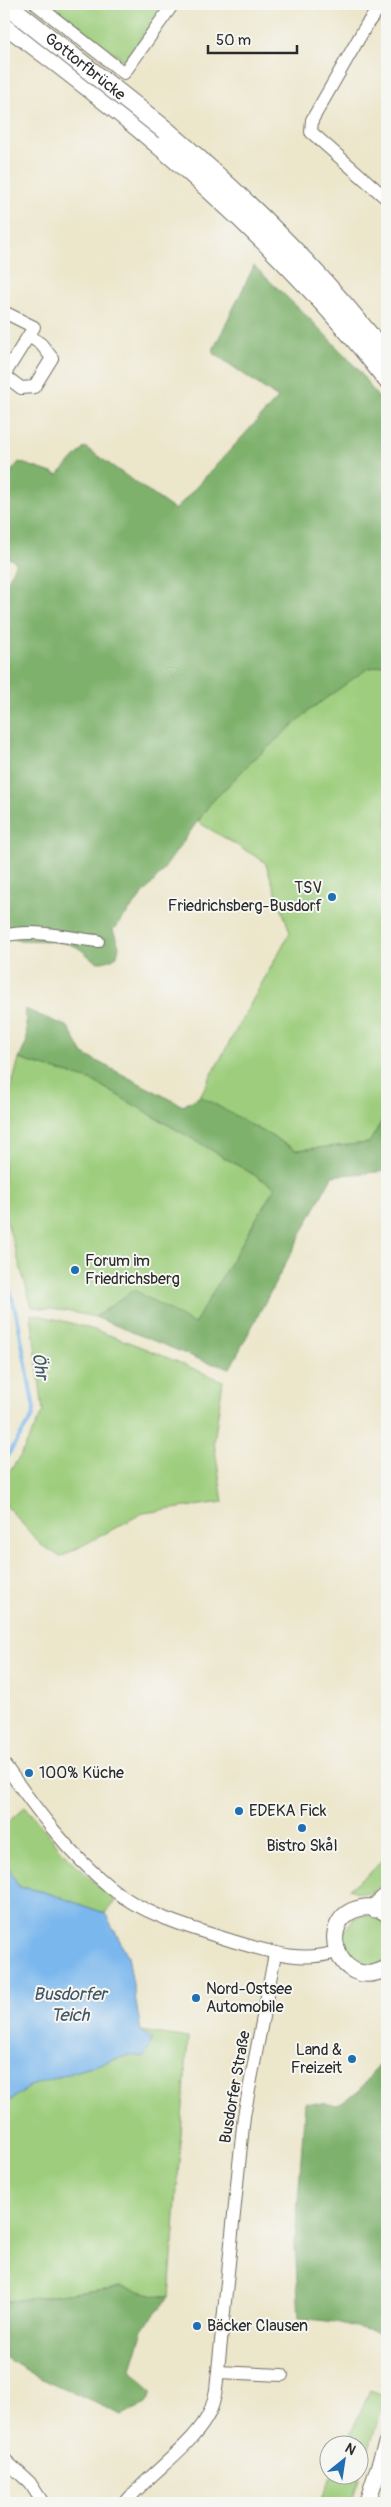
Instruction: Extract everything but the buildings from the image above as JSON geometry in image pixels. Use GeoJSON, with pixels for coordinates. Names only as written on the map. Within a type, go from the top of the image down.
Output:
{"type":"FeatureCollection","features":[{"type":"Feature","properties":{"kind":"highway","name":"Gottorfbrücke"},"geometry":{"type":"LineString","coordinates":[[6,4],[159,136]]}},
{"type":"Feature","properties":{"kind":"highway","name":"Gottorfbrücke"},"geometry":{"type":"LineString","coordinates":[[4,23],[159,136]]}},
{"type":"Feature","properties":{"kind":"highway"},"geometry":{"type":"LineString","coordinates":[[159,136],[237,193],[333,290],[387,358]]}},
{"type":"Feature","properties":{"kind":"highway"},"geometry":{"type":"LineString","coordinates":[[159,136],[283,262],[362,347],[387,379]]}},
{"type":"Feature","properties":{"kind":"main road"},"geometry":{"type":"LineString","coordinates":[[383,1906],[357,1909],[341,1920],[336,1930],[334,1941],[336,1952],[342,1962],[351,1969],[371,1974],[387,1968]]}},
{"type":"Feature","properties":{"kind":"main road"},"geometry":{"type":"LineString","coordinates":[[368,2503],[387,2442]]}},
{"type":"Feature","properties":{"kind":"street"},"geometry":{"type":"LineString","coordinates":[[4,18],[16,4]]}},
{"type":"Feature","properties":{"kind":"street"},"geometry":{"type":"LineString","coordinates":[[36,4],[124,73],[172,4]]}},
{"type":"Feature","properties":{"kind":"street"},"geometry":{"type":"LineString","coordinates":[[382,4],[367,24],[312,120],[312,132],[387,199]]}},
{"type":"Feature","properties":{"kind":"street"},"geometry":{"type":"LineString","coordinates":[[4,312],[34,328],[29,336]]}},
{"type":"Feature","properties":{"kind":"street"},"geometry":{"type":"LineString","coordinates":[[4,936],[42,934],[98,942]]}},
{"type":"Feature","properties":{"kind":"street"},"geometry":{"type":"LineString","coordinates":[[4,1764],[48,1822],[81,1860],[112,1889],[146,1909],[275,1954],[297,1958],[321,1957],[336,1952]]}},
{"type":"Feature","properties":{"kind":"street","name":"Busdorfer Straße"},"geometry":{"type":"LineString","coordinates":[[125,2503],[143,2482],[199,2430],[213,2406],[244,2116],[275,1954]]}},
{"type":"Feature","properties":{"kind":"street"},"geometry":{"type":"LineString","coordinates":[[218,2372],[282,2375]]}},
{"type":"Feature","properties":{"kind":"street"},"geometry":{"type":"LineString","coordinates":[[4,2459],[30,2483],[43,2503]]}},
{"type":"Feature","properties":{"kind":"green space"},"geometry":{"type":"Polygon","coordinates":[[[50,4],[166,4],[124,61],[50,4]]]}},
{"type":"Feature","properties":{"kind":"green space"},"geometry":{"type":"Polygon","coordinates":[[[254,266],[312,321],[357,368],[387,410],[387,664],[367,669],[311,709],[250,763],[209,805],[161,873],[113,930],[119,946],[117,956],[102,962],[92,959],[79,948],[66,943],[16,940],[10,929],[4,929],[4,590],[16,562],[4,556],[4,480],[19,462],[58,475],[85,447],[175,510],[278,398],[212,352],[254,266]]]}},
{"type":"Feature","properties":{"kind":"green space","name":"TSV Friedrichsberg-Busdorf"},"geometry":{"type":"Polygon","coordinates":[[[387,664],[387,1112],[369,1143],[296,1150],[200,1096],[290,932],[265,862],[198,822],[209,805],[250,763],[311,709],[367,668],[387,664]]]}},
{"type":"Feature","properties":{"kind":"green space"},"geometry":{"type":"Polygon","coordinates":[[[25,1009],[68,1027],[83,1054],[183,1106],[200,1096],[296,1150],[369,1143],[387,1112],[387,1171],[332,1176],[230,1368],[206,1362],[95,1317],[134,1290],[194,1324],[275,1187],[93,1081],[19,1059],[27,1041],[25,1009]]]}},
{"type":"Feature","properties":{"kind":"green space"},"geometry":{"type":"Polygon","coordinates":[[[19,1059],[93,1081],[275,1187],[194,1325],[134,1290],[95,1317],[32,1307],[4,1212],[4,1114],[19,1059]]]}},
{"type":"Feature","properties":{"kind":"green space"},"geometry":{"type":"Polygon","coordinates":[[[31,1314],[56,1319],[105,1334],[223,1381],[214,1442],[223,1502],[143,1513],[61,1557],[41,1545],[4,1503],[4,1479],[21,1455],[43,1411],[31,1314]]]}},
{"type":"Feature","properties":{"kind":"green space"},"geometry":{"type":"Polygon","coordinates":[[[25,1807],[69,1859],[115,1901],[105,1913],[52,1894],[19,1887],[4,1859],[4,1817],[8,1822],[25,1807]]]}},
{"type":"Feature","properties":{"kind":"green space"},"geometry":{"type":"Polygon","coordinates":[[[387,1855],[383,1880],[374,1891],[367,1893],[349,1889],[373,1870],[387,1855]]]}},
{"type":"Feature","properties":{"kind":"green space"},"geometry":{"type":"Polygon","coordinates":[[[363,1915],[373,1915],[387,1924],[387,1957],[376,1965],[371,1966],[360,1963],[344,1952],[343,1933],[354,1918],[363,1915]]]}},
{"type":"Feature","properties":{"kind":"green space"},"geometry":{"type":"Polygon","coordinates":[[[141,2031],[188,2038],[169,2298],[121,2287],[4,2302],[4,2105],[30,2086],[129,2055],[144,2056],[141,2031]]]}},
{"type":"Feature","properties":{"kind":"green space"},"geometry":{"type":"Polygon","coordinates":[[[383,2059],[387,2061],[387,2335],[336,2322],[299,2318],[295,2244],[305,2102],[337,2105],[359,2091],[383,2059]]]}},
{"type":"Feature","properties":{"kind":"green space"},"geometry":{"type":"Polygon","coordinates":[[[121,2287],[169,2298],[144,2327],[131,2369],[152,2394],[146,2404],[122,2415],[40,2378],[4,2357],[4,2302],[121,2287]]]}},
{"type":"Feature","properties":{"kind":"green space"},"geometry":{"type":"Polygon","coordinates":[[[370,2390],[386,2396],[368,2451],[368,2434],[350,2434],[370,2390]]]}},
{"type":"Feature","properties":{"kind":"green space"},"geometry":{"type":"Polygon","coordinates":[[[328,2484],[357,2484],[351,2503],[319,2503],[328,2484]]]}},
{"type":"Feature","properties":{"kind":"water","name":"Busdorfer Teich"},"geometry":{"type":"Polygon","coordinates":[[[4,1859],[19,1887],[52,1894],[105,1913],[128,1956],[141,2031],[153,2040],[144,2057],[129,2055],[30,2086],[4,2105],[4,1859]]]}},
{"type":"Feature","properties":{"kind":"waterway","name":"Öhr"},"geometry":{"type":"LineString","coordinates":[[4,1268],[18,1321],[34,1409],[33,1416],[4,1461]]}},
{"type":"Feature","properties":{"kind":"place","name":"TSV Friedrichsberg-Busdorf"},"geometry":{"type":"Point","coordinates":[332,897]}},
{"type":"Feature","properties":{"kind":"place","name":"Forum im Friedrichsberg"},"geometry":{"type":"Point","coordinates":[75,1270]}},
{"type":"Feature","properties":{"kind":"place","name":"100% Küche"},"geometry":{"type":"Point","coordinates":[29,1773]}},
{"type":"Feature","properties":{"kind":"place","name":"EDEKA Fick"},"geometry":{"type":"Point","coordinates":[239,1811]}},
{"type":"Feature","properties":{"kind":"place","name":"Bistro Skål"},"geometry":{"type":"Point","coordinates":[302,1828]}},
{"type":"Feature","properties":{"kind":"place","name":"Nord-Ostsee Automobile"},"geometry":{"type":"Point","coordinates":[196,1998]}},
{"type":"Feature","properties":{"kind":"place","name":"Land & Freizeit"},"geometry":{"type":"Point","coordinates":[352,2059]}},
{"type":"Feature","properties":{"kind":"place","name":"Bäcker Clausen"},"geometry":{"type":"Point","coordinates":[197,2326]}}]}
